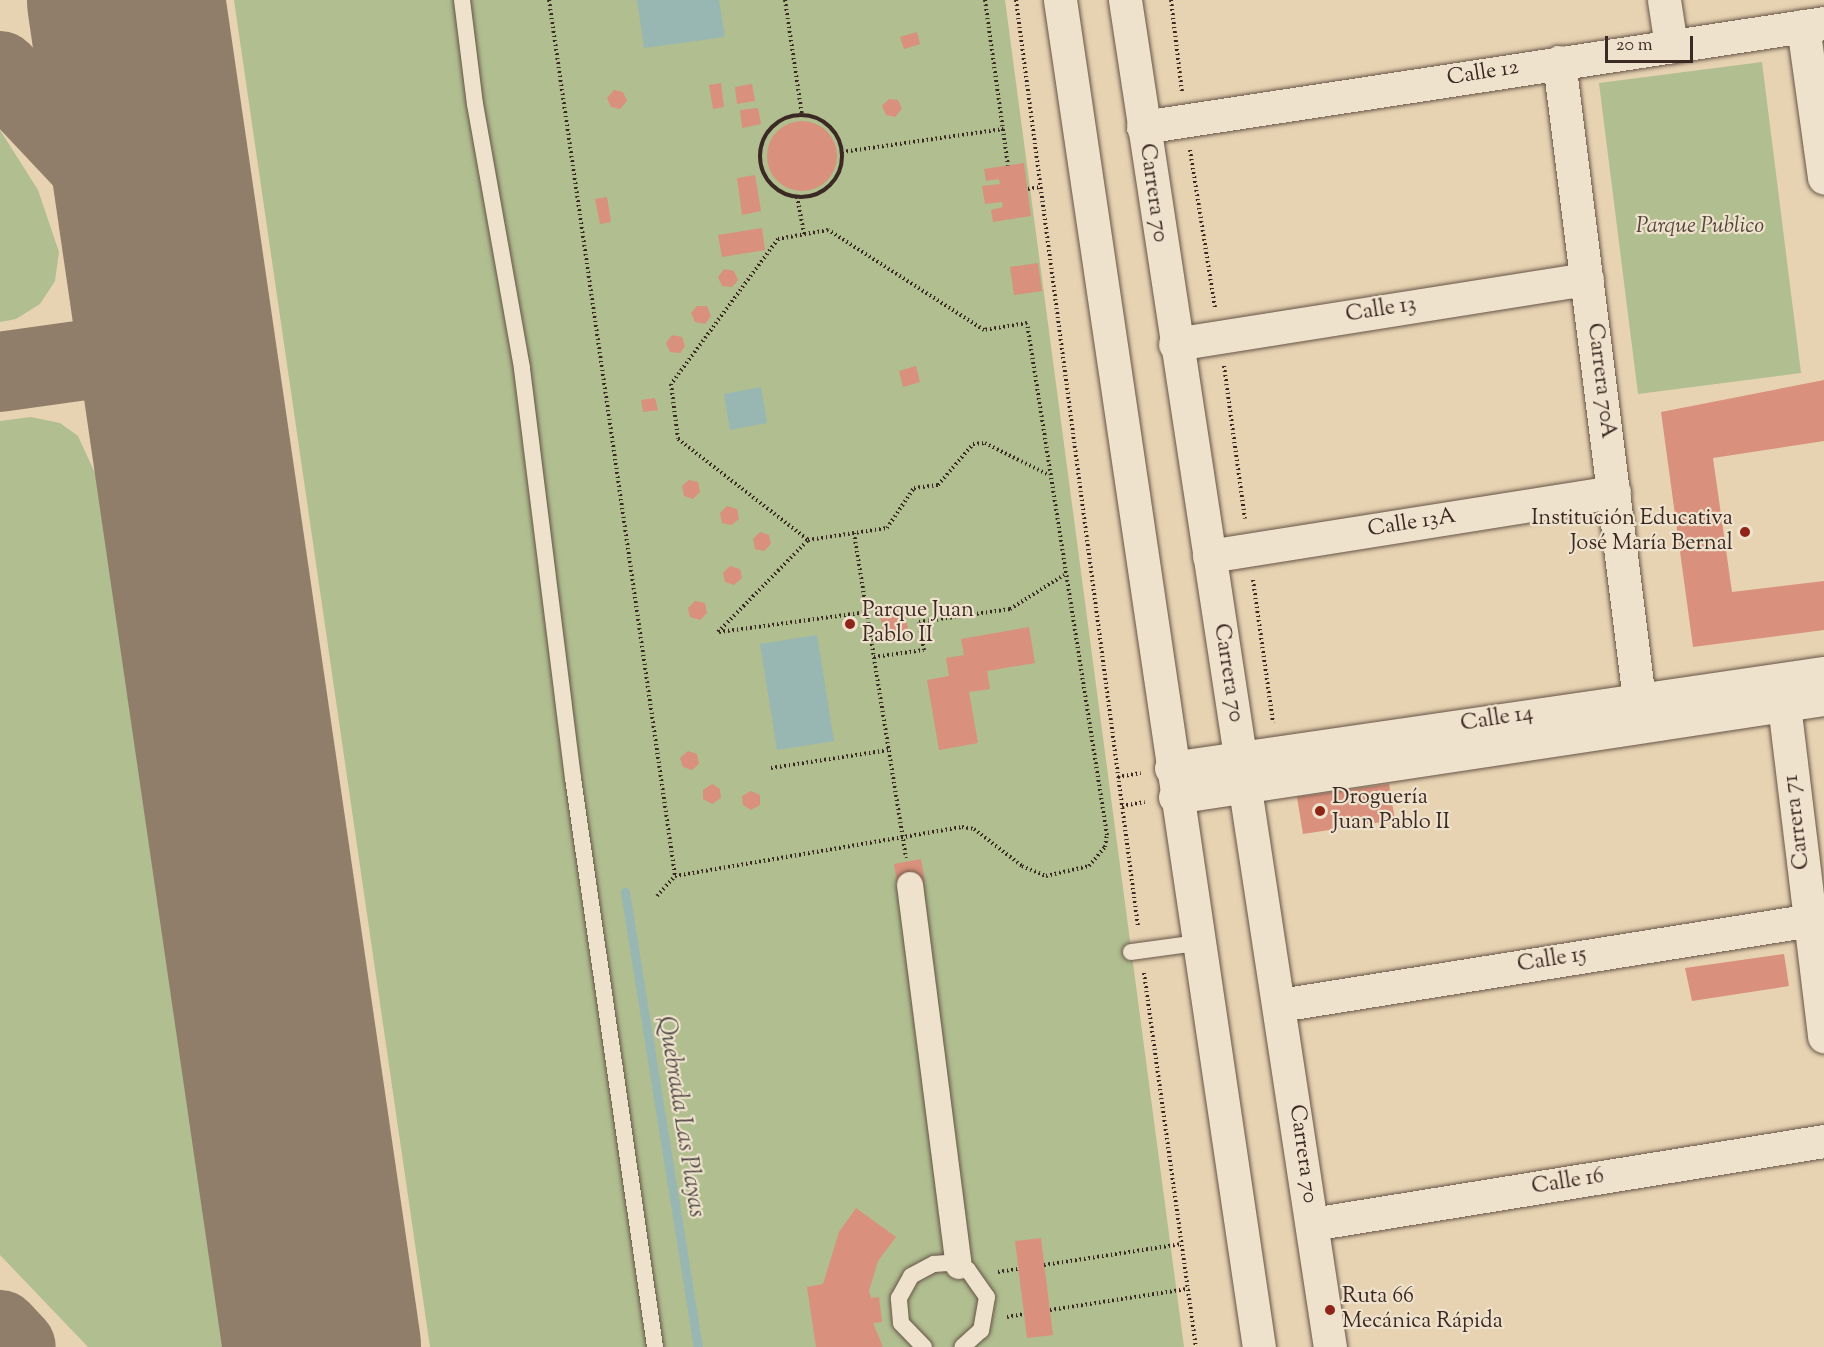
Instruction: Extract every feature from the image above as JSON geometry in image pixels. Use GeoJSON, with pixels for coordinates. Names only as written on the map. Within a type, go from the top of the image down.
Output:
{"type":"FeatureCollection","features":[{"type":"Feature","properties":{"kind":"street"},"geometry":{"type":"LineString","coordinates":[[1060,0],[1173,782],[1259,1347]]}},
{"type":"Feature","properties":{"kind":"street","name":"Carrera 70"},"geometry":{"type":"LineString","coordinates":[[1125,0],[1174,344],[1280,1005],[1330,1347]]}},
{"type":"Feature","properties":{"kind":"street"},"geometry":{"type":"LineString","coordinates":[[1664,0],[1671,46]]}},
{"type":"Feature","properties":{"kind":"street"},"geometry":{"type":"LineString","coordinates":[[1813,25],[1824,178]]}},
{"type":"Feature","properties":{"kind":"street","name":"Calle 12"},"geometry":{"type":"LineString","coordinates":[[1143,127],[1813,25]]}},
{"type":"Feature","properties":{"kind":"street","name":"Carrera 70A"},"geometry":{"type":"LineString","coordinates":[[1559,62],[1639,699]]}},
{"type":"Feature","properties":{"kind":"street","name":"Calle 13"},"geometry":{"type":"LineString","coordinates":[[1174,344],[1587,279]]}},
{"type":"Feature","properties":{"kind":"street","name":"Calle 13A"},"geometry":{"type":"LineString","coordinates":[[1209,556],[1614,492]]}},
{"type":"Feature","properties":{"kind":"street","name":"Calle 14"},"geometry":{"type":"LineString","coordinates":[[1173,782],[1783,692],[1824,673]]}},
{"type":"Feature","properties":{"kind":"street","name":"Calle 14"},"geometry":{"type":"LineString","coordinates":[[1243,771],[1286,752],[1639,699],[1783,692],[1824,699]]}},
{"type":"Feature","properties":{"kind":"street","name":"Carrera 71"},"geometry":{"type":"LineString","coordinates":[[1783,692],[1817,919],[1824,1036]]}},
{"type":"Feature","properties":{"kind":"street"},"geometry":{"type":"LineString","coordinates":[[908,873],[959,1266]]}},
{"type":"Feature","properties":{"kind":"street","name":"Calle 15"},"geometry":{"type":"LineString","coordinates":[[1280,1005],[1817,919]]}},
{"type":"Feature","properties":{"kind":"street","name":"Calle 16"},"geometry":{"type":"LineString","coordinates":[[1312,1224],[1824,1141]]}},
{"type":"Feature","properties":{"kind":"lane"},"geometry":{"type":"LineString","coordinates":[[462,0],[475,104],[522,369],[573,778],[655,1347]]}},
{"type":"Feature","properties":{"kind":"lane"},"geometry":{"type":"LineString","coordinates":[[1136,952],[1197,943]]}},
{"type":"Feature","properties":{"kind":"lane"},"geometry":{"type":"LineString","coordinates":[[924,1347],[901,1323],[899,1298],[911,1276],[933,1264],[959,1266],[982,1286],[987,1303],[981,1330],[964,1347]]}},
{"type":"Feature","properties":{"kind":"path"},"geometry":{"type":"LineString","coordinates":[[549,0],[675,876]]}},
{"type":"Feature","properties":{"kind":"path"},"geometry":{"type":"LineString","coordinates":[[785,0],[802,115]]}},
{"type":"Feature","properties":{"kind":"path"},"geometry":{"type":"LineString","coordinates":[[985,0],[1008,165]]}},
{"type":"Feature","properties":{"kind":"path"},"geometry":{"type":"LineString","coordinates":[[1016,0],[1136,952],[1196,1347]]}},
{"type":"Feature","properties":{"kind":"path"},"geometry":{"type":"LineString","coordinates":[[1171,0],[1185,120],[1220,337],[1250,550],[1269,719],[1283,733],[1286,752]]}},
{"type":"Feature","properties":{"kind":"path"},"geometry":{"type":"LineString","coordinates":[[802,115],[824,123],[842,152],[839,170],[830,185],[815,194],[797,197],[767,181],[760,148],[780,121],[802,115]]}},
{"type":"Feature","properties":{"kind":"path"},"geometry":{"type":"LineString","coordinates":[[842,152],[1003,129]]}},
{"type":"Feature","properties":{"kind":"path"},"geometry":{"type":"LineString","coordinates":[[1028,189],[1040,187]]}},
{"type":"Feature","properties":{"kind":"path"},"geometry":{"type":"LineString","coordinates":[[797,197],[804,234]]}},
{"type":"Feature","properties":{"kind":"path"},"geometry":{"type":"LineString","coordinates":[[657,896],[675,876],[903,837],[974,829],[1022,867],[1046,876],[1089,866],[1105,847],[1107,835],[1064,574],[1028,323],[984,330],[828,230],[778,239],[671,384],[678,439],[808,540]]}},
{"type":"Feature","properties":{"kind":"path"},"geometry":{"type":"LineString","coordinates":[[866,612],[718,632],[808,540],[887,528],[914,488],[938,485],[978,442],[1049,476]]}},
{"type":"Feature","properties":{"kind":"path"},"geometry":{"type":"LineString","coordinates":[[854,533],[908,873]]}},
{"type":"Feature","properties":{"kind":"path"},"geometry":{"type":"LineString","coordinates":[[874,657],[924,650],[920,622],[1011,609],[1064,574]]}},
{"type":"Feature","properties":{"kind":"path"},"geometry":{"type":"LineString","coordinates":[[771,768],[889,750]]}},
{"type":"Feature","properties":{"kind":"path"},"geometry":{"type":"LineString","coordinates":[[1044,1265],[1181,1244]]}},
{"type":"Feature","properties":{"kind":"path"},"geometry":{"type":"LineString","coordinates":[[1050,1310],[1188,1289]]}},
{"type":"Feature","properties":{"kind":"green space","name":"Parque Juan Pablo II"},"geometry":{"type":"Polygon","coordinates":[[[234,0],[1005,0],[1184,1347],[430,1347],[234,0]]]}},
{"type":"Feature","properties":{"kind":"green space","name":"Parque Publico"},"geometry":{"type":"Polygon","coordinates":[[[1762,62],[1801,373],[1638,394],[1599,83],[1762,62]]]}},
{"type":"Feature","properties":{"kind":"green space"},"geometry":{"type":"Polygon","coordinates":[[[0,130],[38,190],[59,252],[55,281],[40,304],[16,319],[0,322],[0,130]]]}},
{"type":"Feature","properties":{"kind":"green space"},"geometry":{"type":"Polygon","coordinates":[[[31,417],[60,423],[78,436],[100,484],[226,1347],[88,1347],[0,1255],[0,421],[31,417]]]}},
{"type":"Feature","properties":{"kind":"water"},"geometry":{"type":"Polygon","coordinates":[[[637,0],[719,0],[725,37],[644,48],[637,0]]]}},
{"type":"Feature","properties":{"kind":"water"},"geometry":{"type":"Polygon","coordinates":[[[761,387],[767,423],[730,430],[724,394],[761,387]]]}},
{"type":"Feature","properties":{"kind":"water"},"geometry":{"type":"Polygon","coordinates":[[[817,635],[834,741],[777,750],[760,644],[817,635]]]}},
{"type":"Feature","properties":{"kind":"building"},"geometry":{"type":"Polygon","coordinates":[[[917,32],[920,44],[904,49],[900,37],[917,32]]]}},
{"type":"Feature","properties":{"kind":"building"},"geometry":{"type":"Polygon","coordinates":[[[721,83],[724,107],[713,109],[709,85],[721,83]]]}},
{"type":"Feature","properties":{"kind":"building"},"geometry":{"type":"Polygon","coordinates":[[[752,84],[755,101],[737,104],[735,87],[752,84]]]}},
{"type":"Feature","properties":{"kind":"building"},"geometry":{"type":"Polygon","coordinates":[[[614,90],[623,92],[627,101],[620,109],[611,107],[607,98],[614,90]]]}},
{"type":"Feature","properties":{"kind":"building"},"geometry":{"type":"Polygon","coordinates":[[[889,99],[898,100],[902,109],[895,117],[886,115],[882,106],[889,99]]]}},
{"type":"Feature","properties":{"kind":"building"},"geometry":{"type":"Polygon","coordinates":[[[758,108],[761,124],[742,128],[740,110],[758,108]]]}},
{"type":"Feature","properties":{"kind":"building"},"geometry":{"type":"Polygon","coordinates":[[[802,121],[815,124],[827,131],[834,143],[837,156],[834,169],[827,181],[815,188],[802,191],[789,188],[777,181],[770,169],[767,156],[770,143],[777,131],[789,124],[802,121]]]}},
{"type":"Feature","properties":{"kind":"building"},"geometry":{"type":"Polygon","coordinates":[[[1024,163],[1031,216],[993,222],[991,210],[1003,207],[1002,202],[985,204],[982,186],[1000,184],[999,179],[986,181],[984,169],[1024,163]]]}},
{"type":"Feature","properties":{"kind":"building"},"geometry":{"type":"Polygon","coordinates":[[[755,175],[761,211],[742,215],[737,178],[755,175]]]}},
{"type":"Feature","properties":{"kind":"building"},"geometry":{"type":"Polygon","coordinates":[[[607,197],[611,222],[600,224],[595,199],[607,197]]]}},
{"type":"Feature","properties":{"kind":"building"},"geometry":{"type":"Polygon","coordinates":[[[762,228],[765,250],[722,257],[718,235],[762,228]]]}},
{"type":"Feature","properties":{"kind":"building"},"geometry":{"type":"Polygon","coordinates":[[[1038,263],[1042,291],[1014,295],[1010,267],[1038,263]]]}},
{"type":"Feature","properties":{"kind":"building"},"geometry":{"type":"Polygon","coordinates":[[[724,269],[734,271],[738,280],[732,287],[722,286],[718,277],[724,269]]]}},
{"type":"Feature","properties":{"kind":"building"},"geometry":{"type":"Polygon","coordinates":[[[697,306],[707,306],[711,316],[705,324],[695,322],[691,313],[697,306]]]}},
{"type":"Feature","properties":{"kind":"building"},"geometry":{"type":"Polygon","coordinates":[[[672,335],[682,337],[685,346],[680,353],[670,352],[666,343],[672,335]]]}},
{"type":"Feature","properties":{"kind":"building"},"geometry":{"type":"Polygon","coordinates":[[[916,366],[920,382],[903,387],[899,371],[916,366]]]}},
{"type":"Feature","properties":{"kind":"building"},"geometry":{"type":"Polygon","coordinates":[[[1824,380],[1824,441],[1713,458],[1732,592],[1824,581],[1824,630],[1693,647],[1661,412],[1824,380]]]}},
{"type":"Feature","properties":{"kind":"building"},"geometry":{"type":"Polygon","coordinates":[[[655,398],[658,410],[643,412],[641,400],[655,398]]]}},
{"type":"Feature","properties":{"kind":"building"},"geometry":{"type":"Polygon","coordinates":[[[689,480],[698,482],[700,492],[693,499],[684,496],[682,486],[689,480]]]}},
{"type":"Feature","properties":{"kind":"building"},"geometry":{"type":"Polygon","coordinates":[[[727,506],[737,509],[739,519],[731,525],[722,523],[720,513],[727,506]]]}},
{"type":"Feature","properties":{"kind":"building"},"geometry":{"type":"Polygon","coordinates":[[[760,532],[769,535],[771,544],[764,551],[755,549],[753,539],[760,532]]]}},
{"type":"Feature","properties":{"kind":"building"},"geometry":{"type":"Polygon","coordinates":[[[730,566],[740,569],[742,578],[734,585],[725,582],[723,573],[730,566]]]}},
{"type":"Feature","properties":{"kind":"building"},"geometry":{"type":"Polygon","coordinates":[[[695,601],[705,603],[707,613],[700,620],[690,617],[688,608],[695,601]]]}},
{"type":"Feature","properties":{"kind":"building"},"geometry":{"type":"Polygon","coordinates":[[[904,610],[909,634],[884,638],[880,614],[904,610]]]}},
{"type":"Feature","properties":{"kind":"building"},"geometry":{"type":"Polygon","coordinates":[[[1029,627],[1035,663],[987,671],[990,689],[969,692],[978,743],[939,750],[927,680],[949,676],[946,658],[964,655],[961,639],[1029,627]]]}},
{"type":"Feature","properties":{"kind":"building"},"geometry":{"type":"Polygon","coordinates":[[[688,751],[697,754],[699,764],[692,770],[683,767],[680,758],[688,751]]]}},
{"type":"Feature","properties":{"kind":"building"},"geometry":{"type":"Polygon","coordinates":[[[712,784],[720,789],[721,798],[712,804],[703,799],[703,790],[712,784]]]}},
{"type":"Feature","properties":{"kind":"building"},"geometry":{"type":"Polygon","coordinates":[[[1389,784],[1395,820],[1303,834],[1297,797],[1389,784]]]}},
{"type":"Feature","properties":{"kind":"building"},"geometry":{"type":"Polygon","coordinates":[[[751,791],[760,795],[760,805],[751,810],[743,805],[742,796],[751,791]]]}},
{"type":"Feature","properties":{"kind":"building"},"geometry":{"type":"Polygon","coordinates":[[[921,859],[925,882],[898,887],[894,864],[921,859]]]}},
{"type":"Feature","properties":{"kind":"building"},"geometry":{"type":"Polygon","coordinates":[[[1784,954],[1789,986],[1692,1001],[1685,968],[1784,954]]]}},
{"type":"Feature","properties":{"kind":"building"},"geometry":{"type":"Polygon","coordinates":[[[856,1208],[896,1237],[878,1261],[869,1291],[871,1298],[879,1297],[882,1322],[873,1323],[883,1347],[816,1347],[807,1287],[823,1284],[839,1232],[856,1208]]]}},
{"type":"Feature","properties":{"kind":"building"},"geometry":{"type":"Polygon","coordinates":[[[1041,1238],[1053,1335],[1027,1338],[1015,1241],[1041,1238]]]}},
{"type":"Feature","properties":{"kind":"waterway","name":"Quebrada Las Playas"},"geometry":{"type":"LineString","coordinates":[[625,892],[698,1347]]}},
{"type":"Feature","properties":{"kind":"taxiway"},"geometry":{"type":"LineString","coordinates":[[0,71],[162,243]]}},
{"type":"Feature","properties":{"kind":"taxiway"},"geometry":{"type":"LineString","coordinates":[[100,358],[129,343],[156,315],[164,294],[165,270]]}},
{"type":"Feature","properties":{"kind":"taxiway"},"geometry":{"type":"LineString","coordinates":[[0,372],[100,358],[133,361],[149,368],[174,391],[190,440]]}},
{"type":"Feature","properties":{"kind":"taxiway"},"geometry":{"type":"LineString","coordinates":[[0,1330],[16,1347]]}},
{"type":"Feature","properties":{"kind":"runway"},"geometry":{"type":"LineString","coordinates":[[126,0],[322,1347]]}},
{"type":"Feature","properties":{"kind":"place","name":"Institución Educativa José María Bernal"},"geometry":{"type":"Point","coordinates":[1745,532]}},
{"type":"Feature","properties":{"kind":"place","name":"Parque Juan Pablo II"},"geometry":{"type":"Point","coordinates":[850,624]}},
{"type":"Feature","properties":{"kind":"place","name":"Droguería Juan Pablo II"},"geometry":{"type":"Point","coordinates":[1320,811]}},
{"type":"Feature","properties":{"kind":"place","name":"Ruta 66 Mecánica Rápida"},"geometry":{"type":"Point","coordinates":[1330,1310]}}]}
